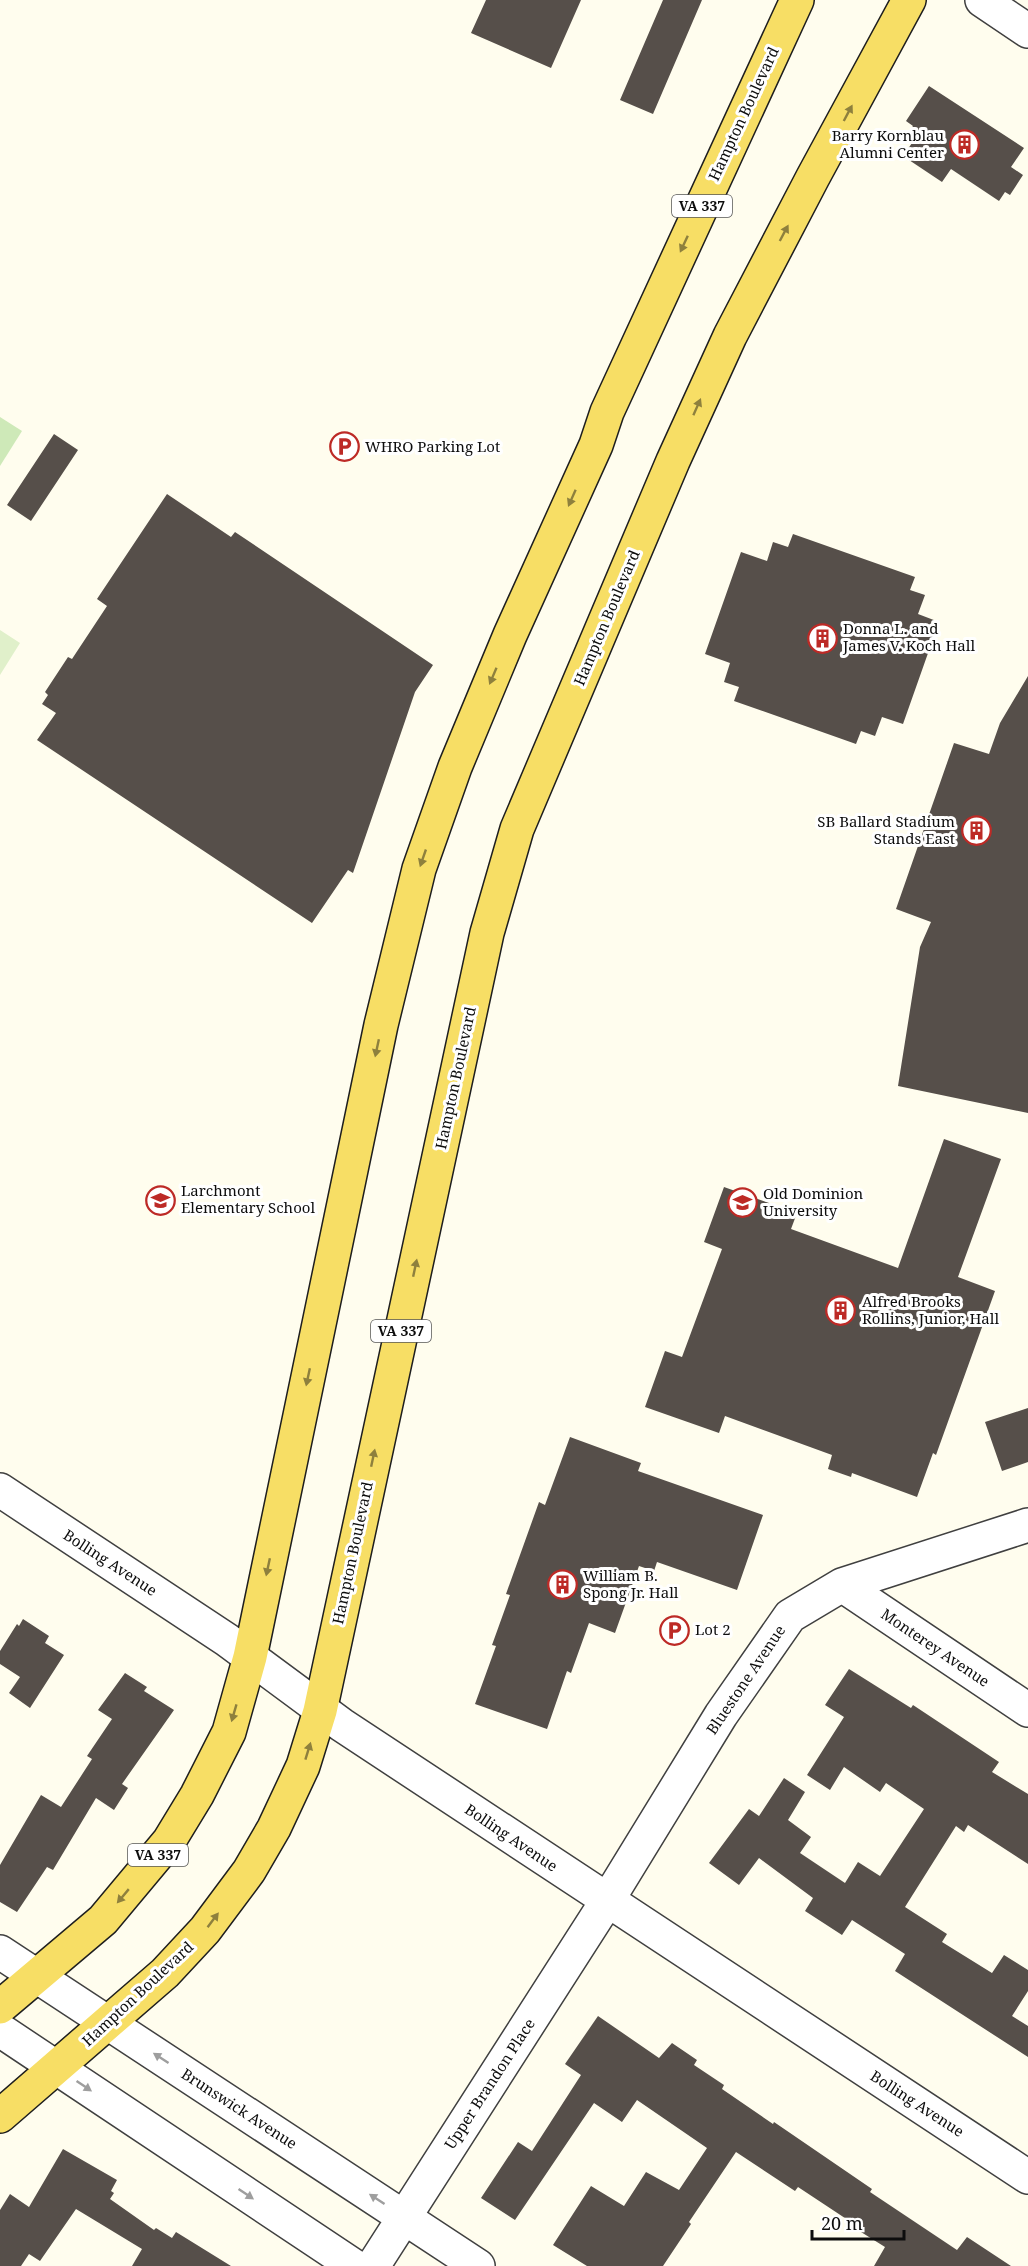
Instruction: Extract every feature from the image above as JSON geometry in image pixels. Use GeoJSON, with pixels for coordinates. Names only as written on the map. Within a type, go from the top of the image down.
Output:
{"type":"FeatureCollection","features":[{"type":"Feature","properties":{"kind":"main road","name":"Hampton Boulevard"},"geometry":{"type":"LineString","coordinates":[[0,2007],[103,1920],[169,1841],[197,1795],[229,1732],[250,1657],[381,1025],[419,869],[455,767],[510,635],[596,445],[607,412],[796,0]]}},
{"type":"Feature","properties":{"kind":"main road","name":"Hampton Boulevard"},"geometry":{"type":"LineString","coordinates":[[0,2116],[165,1973],[206,1930],[249,1871],[274,1828],[303,1766],[320,1711],[487,933],[518,829],[673,461],[730,336],[909,0]]}},
{"type":"Feature","properties":{"kind":"street"},"geometry":{"type":"LineString","coordinates":[[982,0],[1028,31]]}},
{"type":"Feature","properties":{"kind":"street","name":"Bolling Avenue"},"geometry":{"type":"LineString","coordinates":[[0,1490],[250,1657],[320,1711],[1028,2177]]}},
{"type":"Feature","properties":{"kind":"street","name":"Bluestone Avenue"},"geometry":{"type":"LineString","coordinates":[[607,1902],[721,1714],[790,1616],[842,1585],[1028,1525]]}},
{"type":"Feature","properties":{"kind":"street","name":"Monterey Avenue"},"geometry":{"type":"LineString","coordinates":[[842,1585],[1028,1710]]}},
{"type":"Feature","properties":{"kind":"street","name":"Upper Brandon Place"},"geometry":{"type":"LineString","coordinates":[[373,2266],[607,1902]]}},
{"type":"Feature","properties":{"kind":"street","name":"Brunswick Avenue"},"geometry":{"type":"LineString","coordinates":[[0,1952],[478,2266]]}},
{"type":"Feature","properties":{"kind":"street"},"geometry":{"type":"LineString","coordinates":[[0,2030],[354,2266]]}},
{"type":"Feature","properties":{"kind":"green space"},"geometry":{"type":"Polygon","coordinates":[[[0,417],[22,431],[0,466],[0,417]]]}},
{"type":"Feature","properties":{"kind":"green space"},"geometry":{"type":"Polygon","coordinates":[[[0,630],[20,643],[0,675],[0,630]]]}},
{"type":"Feature","properties":{"kind":"building"},"geometry":{"type":"Polygon","coordinates":[[[486,0],[581,0],[551,68],[471,33],[486,0]]]}},
{"type":"Feature","properties":{"kind":"building"},"geometry":{"type":"Polygon","coordinates":[[[663,0],[702,0],[653,114],[620,100],[663,0]]]}},
{"type":"Feature","properties":{"kind":"building","name":"Barry Kornblau Alumni Center"},"geometry":{"type":"Polygon","coordinates":[[[929,86],[1024,148],[1011,167],[1023,175],[1010,195],[1005,192],[999,201],[951,169],[942,182],[903,156],[912,143],[905,138],[913,126],[906,121],[929,86]]]}},
{"type":"Feature","properties":{"kind":"building"},"geometry":{"type":"Polygon","coordinates":[[[54,434],[78,450],[31,521],[7,505],[54,434]]]}},
{"type":"Feature","properties":{"kind":"building"},"geometry":{"type":"Polygon","coordinates":[[[167,494],[231,537],[235,532],[433,665],[415,692],[353,873],[348,870],[312,923],[37,740],[56,713],[42,704],[48,695],[45,692],[68,657],[72,659],[107,606],[97,599],[167,494]]]}},
{"type":"Feature","properties":{"kind":"building","name":"Donna L. and James V. Koch Hall"},"geometry":{"type":"Polygon","coordinates":[[[793,534],[915,577],[910,590],[925,595],[918,614],[939,622],[903,724],[882,717],[875,736],[861,731],[856,744],[734,701],[739,687],[724,682],[730,663],[705,654],[741,552],[767,561],[773,542],[788,547],[793,534]]]}},
{"type":"Feature","properties":{"kind":"building","name":"SB Ballard Stadium Stands East"},"geometry":{"type":"Polygon","coordinates":[[[1028,676],[1028,1113],[898,1086],[920,947],[931,922],[896,909],[954,743],[989,754],[1000,723],[1028,676]]]}},
{"type":"Feature","properties":{"kind":"building","name":"Alfred Brooks Rollins, Junior, Hall"},"geometry":{"type":"Polygon","coordinates":[[[944,1139],[1001,1159],[958,1277],[995,1291],[936,1455],[933,1453],[917,1497],[852,1473],[851,1477],[828,1469],[832,1455],[725,1416],[719,1433],[645,1407],[665,1351],[682,1357],[722,1249],[704,1242],[724,1187],[797,1213],[791,1229],[898,1268],[944,1139]]]}},
{"type":"Feature","properties":{"kind":"building"},"geometry":{"type":"Polygon","coordinates":[[[1028,1408],[1028,1462],[1002,1471],[985,1422],[1028,1408]]]}},
{"type":"Feature","properties":{"kind":"building","name":"William B. Spong Jr. Hall"},"geometry":{"type":"Polygon","coordinates":[[[570,1437],[641,1463],[638,1471],[763,1515],[737,1590],[657,1562],[654,1571],[639,1566],[615,1633],[589,1623],[571,1673],[567,1671],[547,1729],[475,1704],[496,1646],[492,1645],[510,1595],[506,1594],[539,1502],[545,1505],[570,1437]]]}},
{"type":"Feature","properties":{"kind":"building"},"geometry":{"type":"Polygon","coordinates":[[[23,1619],[49,1636],[45,1643],[64,1655],[30,1708],[9,1693],[20,1677],[0,1664],[0,1651],[17,1624],[19,1626],[23,1619]]]}},
{"type":"Feature","properties":{"kind":"building"},"geometry":{"type":"Polygon","coordinates":[[[849,1669],[911,1708],[913,1705],[999,1762],[992,1772],[1028,1794],[1028,1864],[968,1825],[964,1832],[956,1826],[905,1907],[947,1934],[942,1942],[992,1973],[1004,1955],[1028,1970],[1028,1991],[1012,2016],[1028,2026],[1028,2057],[895,1971],[905,1954],[852,1920],[842,1935],[805,1911],[813,1898],[759,1858],[739,1885],[709,1863],[749,1809],[759,1816],[784,1778],[805,1792],[788,1820],[811,1837],[800,1853],[845,1883],[858,1862],[880,1876],[924,1809],[886,1783],[880,1792],[844,1767],[830,1790],[807,1775],[844,1717],[825,1705],[849,1669]]]}},
{"type":"Feature","properties":{"kind":"building"},"geometry":{"type":"Polygon","coordinates":[[[125,1673],[147,1687],[144,1691],[174,1710],[122,1784],[128,1788],[114,1810],[96,1798],[53,1870],[47,1867],[17,1912],[0,1902],[0,1865],[41,1795],[61,1807],[92,1759],[87,1756],[112,1719],[98,1710],[125,1673]]]}},
{"type":"Feature","properties":{"kind":"building"},"geometry":{"type":"Polygon","coordinates":[[[598,2016],[659,2058],[672,2043],[697,2060],[694,2065],[724,2085],[722,2089],[872,2189],[870,2192],[957,2250],[967,2237],[1011,2266],[874,2266],[885,2247],[798,2187],[795,2191],[736,2152],[689,2222],[691,2224],[663,2266],[587,2266],[553,2245],[591,2186],[624,2206],[646,2172],[679,2190],[707,2148],[637,2100],[622,2122],[594,2103],[515,2220],[481,2198],[518,2142],[532,2151],[581,2075],[565,2064],[598,2016]]]}},
{"type":"Feature","properties":{"kind":"building"},"geometry":{"type":"Polygon","coordinates":[[[63,2149],[117,2180],[111,2191],[114,2193],[110,2199],[154,2230],[156,2228],[172,2238],[176,2232],[231,2266],[132,2266],[142,2249],[76,2209],[40,2261],[29,2254],[21,2266],[0,2266],[0,2210],[10,2194],[29,2207],[63,2149]]]}},
{"type":"Feature","properties":{"kind":"place","name":"Barry Kornblau Alumni Center"},"geometry":{"type":"Point","coordinates":[965,145]}},
{"type":"Feature","properties":{"kind":"place","name":"WHRO Parking Lot"},"geometry":{"type":"Point","coordinates":[344,447]}},
{"type":"Feature","properties":{"kind":"place","name":"Donna L. and James V. Koch Hall"},"geometry":{"type":"Point","coordinates":[822,638]}},
{"type":"Feature","properties":{"kind":"place","name":"SB Ballard Stadium Stands East"},"geometry":{"type":"Point","coordinates":[976,831]}},
{"type":"Feature","properties":{"kind":"place","name":"Larchmont Elementary School"},"geometry":{"type":"Point","coordinates":[160,1200]}},
{"type":"Feature","properties":{"kind":"place","name":"Old Dominion University"},"geometry":{"type":"Point","coordinates":[742,1203]}},
{"type":"Feature","properties":{"kind":"place","name":"Alfred Brooks Rollins, Junior, Hall"},"geometry":{"type":"Point","coordinates":[841,1311]}},
{"type":"Feature","properties":{"kind":"place","name":"William B. Spong Jr. Hall"},"geometry":{"type":"Point","coordinates":[562,1585]}},
{"type":"Feature","properties":{"kind":"place","name":"Lot 2"},"geometry":{"type":"Point","coordinates":[674,1630]}}]}
